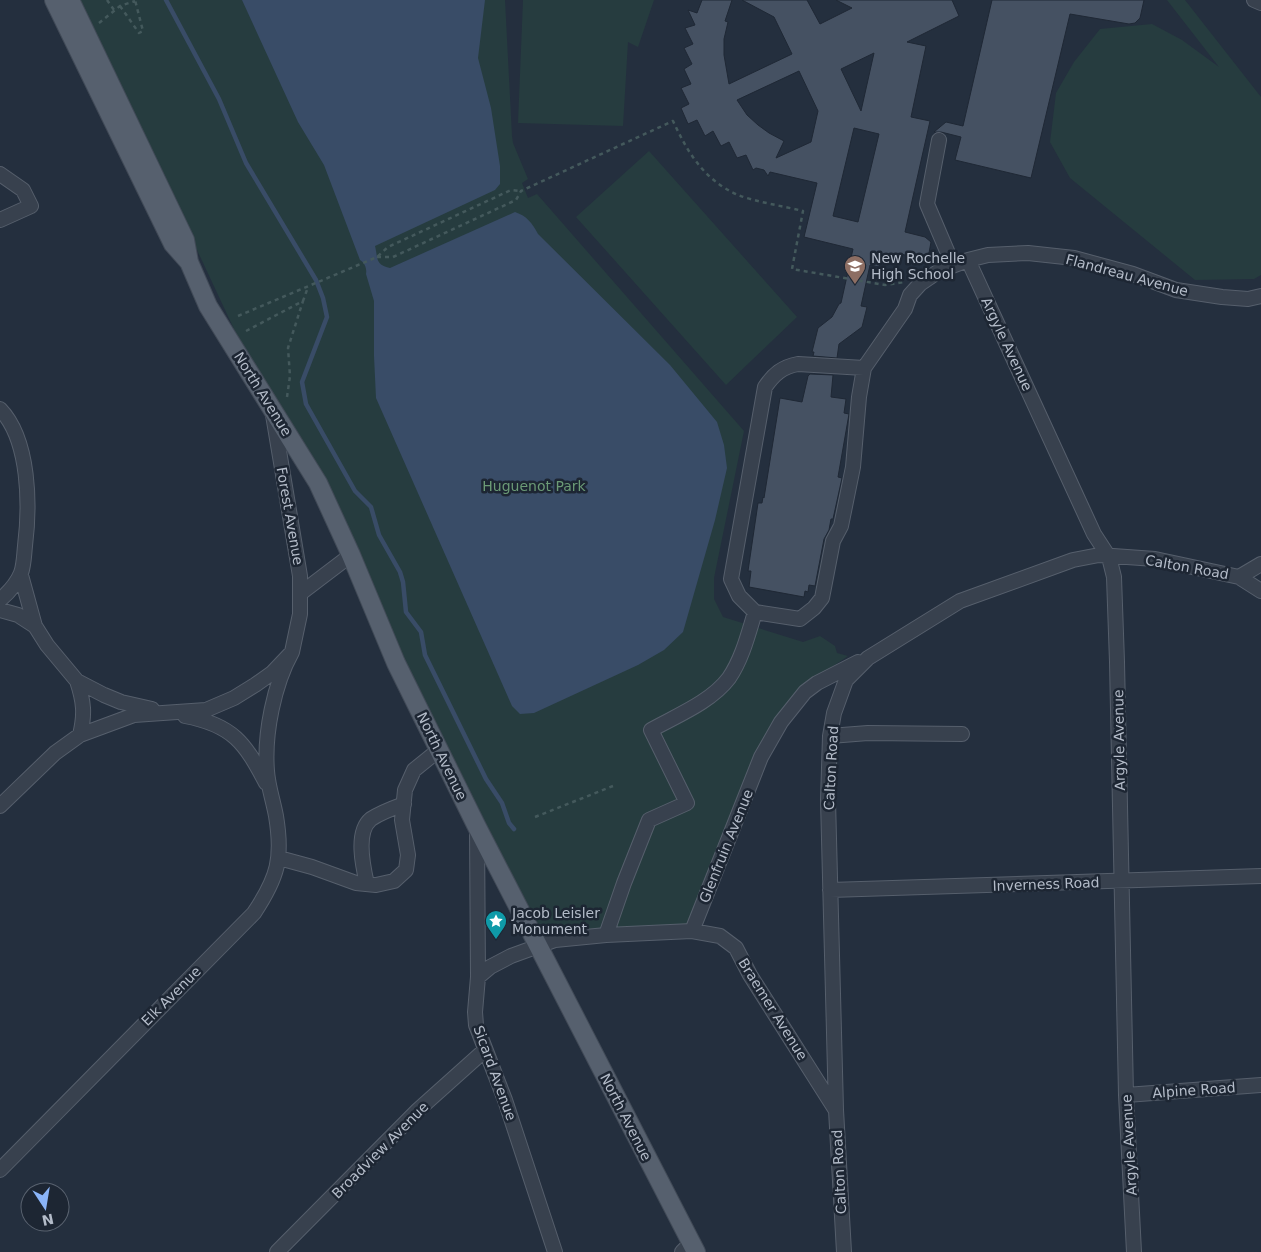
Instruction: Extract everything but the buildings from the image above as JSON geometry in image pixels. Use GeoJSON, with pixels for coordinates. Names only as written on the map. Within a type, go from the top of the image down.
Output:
{"type":"FeatureCollection","features":[{"type":"Feature","properties":{"kind":"main road","name":"North Avenue"},"geometry":{"type":"LineString","coordinates":[[54,0],[173,244],[189,262]]}},
{"type":"Feature","properties":{"kind":"main road","name":"North Avenue"},"geometry":{"type":"LineString","coordinates":[[70,0],[185,240],[189,262],[208,306],[318,483],[351,555],[396,663],[690,1249]]}},
{"type":"Feature","properties":{"kind":"street"},"geometry":{"type":"LineString","coordinates":[[1254,0],[1261,3]]}},
{"type":"Feature","properties":{"kind":"street"},"geometry":{"type":"LineString","coordinates":[[939,140],[927,204],[953,266]]}},
{"type":"Feature","properties":{"kind":"street"},"geometry":{"type":"LineString","coordinates":[[0,174],[23,190],[31,206],[0,220]]}},
{"type":"Feature","properties":{"kind":"street","name":"Flandreau Avenue"},"geometry":{"type":"LineString","coordinates":[[864,368],[905,309],[910,295],[920,284],[939,271],[988,255],[1028,253],[1074,258],[1134,274],[1176,290],[1248,299],[1261,296]]}},
{"type":"Feature","properties":{"kind":"street","name":"Argyle Avenue"},"geometry":{"type":"LineString","coordinates":[[968,260],[1094,534],[1109,557],[1114,577],[1126,1095],[1134,1252]]}},
{"type":"Feature","properties":{"kind":"street"},"geometry":{"type":"LineString","coordinates":[[798,364],[864,368],[859,397],[853,467],[841,526],[833,541],[822,598],[814,608],[800,619],[755,612],[739,596],[730,579],[765,387],[778,371],[787,366],[798,364]]}},
{"type":"Feature","properties":{"kind":"street"},"geometry":{"type":"LineString","coordinates":[[0,409],[17,438],[23,461],[27,487],[28,523],[21,574],[35,626],[47,646],[77,681],[121,702],[166,712]]}},
{"type":"Feature","properties":{"kind":"street","name":"Forest Avenue"},"geometry":{"type":"LineString","coordinates":[[272,410],[300,576],[300,614],[292,652]]}},
{"type":"Feature","properties":{"kind":"street","name":"Forest Avenue"},"geometry":{"type":"LineString","coordinates":[[301,593],[351,555]]}},
{"type":"Feature","properties":{"kind":"street","name":"Calton Road"},"geometry":{"type":"LineString","coordinates":[[844,1252],[836,1110],[828,800],[830,736],[834,713],[846,680],[868,658],[960,601],[1073,560],[1099,555],[1156,559],[1239,577],[1261,591]]}},
{"type":"Feature","properties":{"kind":"street"},"geometry":{"type":"LineString","coordinates":[[1239,577],[1261,564]]}},
{"type":"Feature","properties":{"kind":"street"},"geometry":{"type":"LineString","coordinates":[[0,600],[21,574]]}},
{"type":"Feature","properties":{"kind":"street"},"geometry":{"type":"LineString","coordinates":[[0,610],[18,615],[35,626]]}},
{"type":"Feature","properties":{"kind":"street"},"geometry":{"type":"LineString","coordinates":[[606,935],[649,820],[687,803],[651,730],[704,701],[728,678],[745,647],[755,612]]}},
{"type":"Feature","properties":{"kind":"street"},"geometry":{"type":"LineString","coordinates":[[0,806],[55,753],[80,735],[134,715],[206,710],[234,698],[272,673],[292,652]]}},
{"type":"Feature","properties":{"kind":"street","name":"Elk Avenue"},"geometry":{"type":"LineString","coordinates":[[0,1170],[254,913],[267,893],[275,875],[279,858],[276,815],[270,793],[266,750],[274,702],[284,667],[292,652]]}},
{"type":"Feature","properties":{"kind":"street","name":"Glenfruin Avenue"},"geometry":{"type":"LineString","coordinates":[[692,931],[761,757],[781,722],[805,692],[817,682],[868,658]]}},
{"type":"Feature","properties":{"kind":"street"},"geometry":{"type":"LineString","coordinates":[[77,681],[83,701],[84,719],[80,735]]}},
{"type":"Feature","properties":{"kind":"street","name":"Elk Avenue"},"geometry":{"type":"LineString","coordinates":[[166,712],[201,719],[225,730],[239,740],[252,756],[270,793]]}},
{"type":"Feature","properties":{"kind":"street"},"geometry":{"type":"LineString","coordinates":[[830,736],[868,733],[962,734]]}},
{"type":"Feature","properties":{"kind":"street"},"geometry":{"type":"LineString","coordinates":[[279,858],[312,867],[356,883],[376,885],[394,881],[406,870],[408,856],[402,820],[405,790],[414,770],[440,749]]}},
{"type":"Feature","properties":{"kind":"street"},"geometry":{"type":"LineString","coordinates":[[367,884],[364,870],[362,831],[370,820],[404,804]]}},
{"type":"Feature","properties":{"kind":"street","name":"Sicard Avenue"},"geometry":{"type":"LineString","coordinates":[[477,827],[478,977],[474,1012],[476,1025],[505,1100],[555,1252]]}},
{"type":"Feature","properties":{"kind":"street","name":"Inverness Road"},"geometry":{"type":"LineString","coordinates":[[830,890],[1261,876]]}},
{"type":"Feature","properties":{"kind":"street"},"geometry":{"type":"LineString","coordinates":[[478,977],[511,956],[555,940],[606,935],[692,931]]}},
{"type":"Feature","properties":{"kind":"street","name":"Braemer Avenue"},"geometry":{"type":"LineString","coordinates":[[692,931],[720,936],[736,948],[750,975],[836,1110]]}},
{"type":"Feature","properties":{"kind":"street","name":"Broadview Avenue"},"geometry":{"type":"LineString","coordinates":[[277,1252],[418,1110],[485,1050]]}},
{"type":"Feature","properties":{"kind":"street","name":"Alpine Road"},"geometry":{"type":"LineString","coordinates":[[1126,1095],[1261,1085]]}},
{"type":"Feature","properties":{"kind":"path"},"geometry":{"type":"LineString","coordinates":[[107,0],[114,10]]}},
{"type":"Feature","properties":{"kind":"path"},"geometry":{"type":"LineString","coordinates":[[99,22],[120,6],[135,0],[143,31],[139,33],[120,6]]}},
{"type":"Feature","properties":{"kind":"path"},"geometry":{"type":"LineString","coordinates":[[377,257],[393,256],[499,208],[516,200],[521,192],[673,121],[683,143],[698,166],[727,189],[740,195],[803,211],[792,269],[886,286],[908,281]]}},
{"type":"Feature","properties":{"kind":"path"},"geometry":{"type":"LineString","coordinates":[[238,316],[360,265],[377,257],[388,247],[511,190],[521,192]]}},
{"type":"Feature","properties":{"kind":"path"},"geometry":{"type":"LineString","coordinates":[[288,397],[290,376],[288,348],[308,287]]}},
{"type":"Feature","properties":{"kind":"path"},"geometry":{"type":"LineString","coordinates":[[246,331],[303,301]]}},
{"type":"Feature","properties":{"kind":"path"},"geometry":{"type":"LineString","coordinates":[[535,817],[613,786]]}},
{"type":"Feature","properties":{"kind":"green space","name":"Huguenot Park"},"geometry":{"type":"Polygon","coordinates":[[[80,0],[505,0],[512,136],[513,143],[528,179],[522,183],[528,198],[537,194],[744,431],[714,578],[714,599],[723,617],[803,642],[820,636],[835,646],[837,653],[848,656],[814,679],[766,737],[689,926],[541,935],[403,656],[234,329],[80,0]]]}},
{"type":"Feature","properties":{"kind":"green space"},"geometry":{"type":"Polygon","coordinates":[[[523,0],[654,0],[638,47],[628,42],[623,126],[518,123],[523,0]]]}},
{"type":"Feature","properties":{"kind":"green space"},"geometry":{"type":"Polygon","coordinates":[[[1167,0],[1185,0],[1261,97],[1261,275],[1254,279],[1195,280],[1070,178],[1050,142],[1056,93],[1074,62],[1100,29],[1152,24],[1182,40],[1219,67],[1167,0]]]}},
{"type":"Feature","properties":{"kind":"green space"},"geometry":{"type":"Polygon","coordinates":[[[649,151],[797,317],[726,385],[576,217],[649,151]]]}},
{"type":"Feature","properties":{"kind":"water"},"geometry":{"type":"Polygon","coordinates":[[[242,0],[485,0],[478,58],[491,108],[500,166],[500,184],[495,190],[375,246],[377,257],[379,263],[390,268],[515,212],[529,220],[538,234],[670,365],[717,422],[724,445],[727,468],[715,520],[683,632],[664,650],[638,665],[534,713],[520,714],[512,706],[376,398],[374,301],[365,266],[360,260],[324,165],[298,122],[242,0]]]}},
{"type":"Feature","properties":{"kind":"waterway"},"geometry":{"type":"LineString","coordinates":[[166,0],[219,99],[246,163],[316,280],[323,298],[327,317],[302,382],[306,404],[355,491],[371,507],[379,535],[400,572],[406,612],[421,632],[425,655],[486,779],[502,803],[509,823],[514,829]]}},
{"type":"Feature","properties":{"kind":"place","name":"New Rochelle High School"},"geometry":{"type":"Point","coordinates":[855,285]}},
{"type":"Feature","properties":{"kind":"place","name":"Jacob Leisler Monument"},"geometry":{"type":"Point","coordinates":[496,940]}}]}
